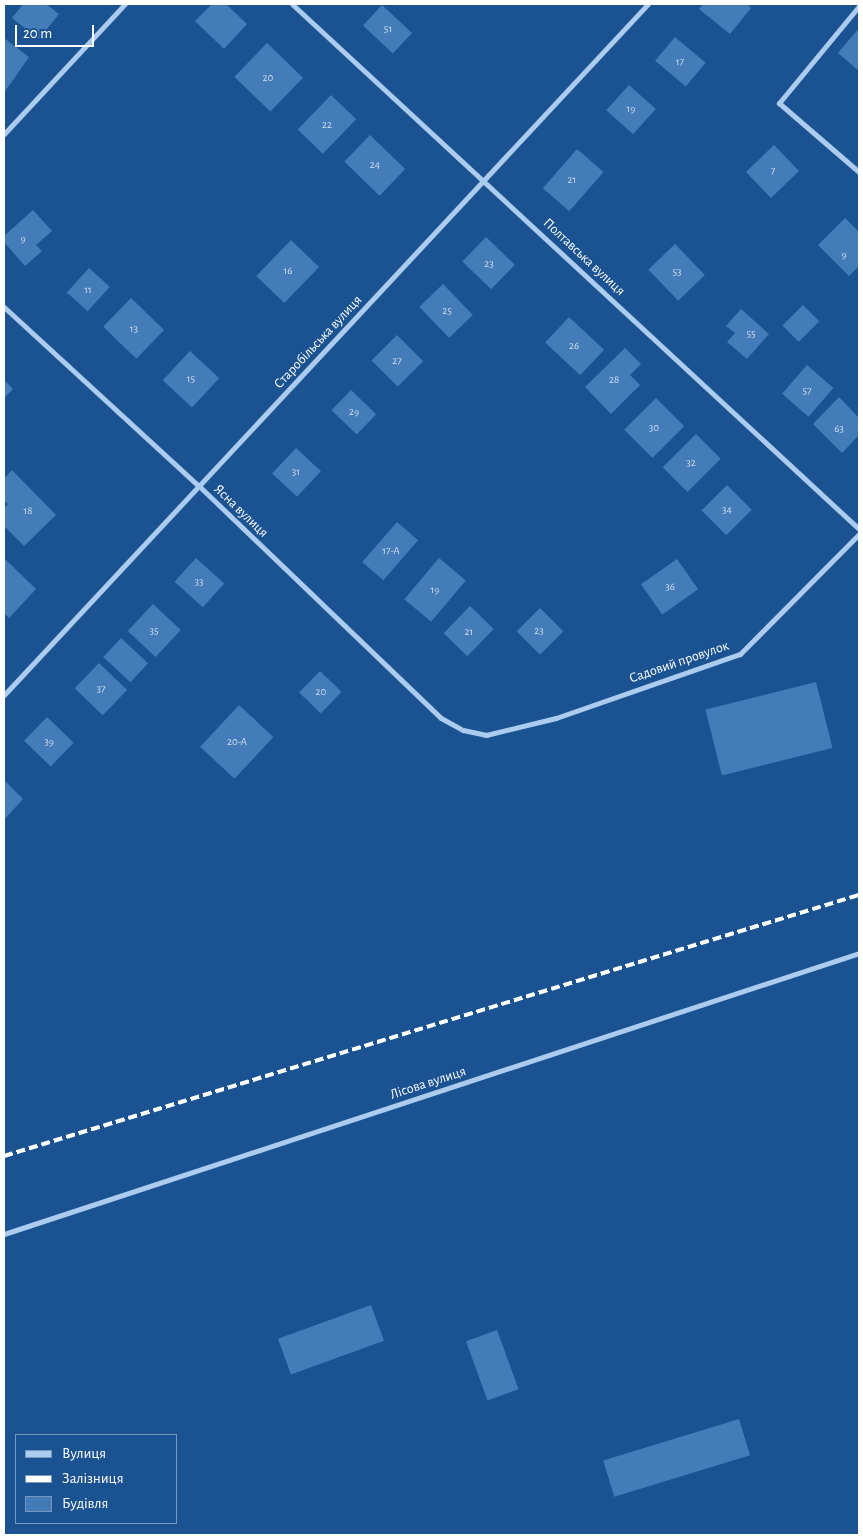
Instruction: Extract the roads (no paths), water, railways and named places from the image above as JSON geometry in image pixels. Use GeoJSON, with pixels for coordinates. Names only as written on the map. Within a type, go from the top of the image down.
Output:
{"type":"FeatureCollection","features":[{"type":"Feature","properties":{"kind":"street"},"geometry":{"type":"LineString","coordinates":[[4,134],[125,4]]}},
{"type":"Feature","properties":{"kind":"street","name":"Полтавська вулиця"},"geometry":{"type":"LineString","coordinates":[[292,4],[485,180],[859,529]]}},
{"type":"Feature","properties":{"kind":"street","name":"Старобільська вулиця"},"geometry":{"type":"LineString","coordinates":[[4,695],[648,4]]}},
{"type":"Feature","properties":{"kind":"street"},"geometry":{"type":"LineString","coordinates":[[859,6],[779,103],[859,172]]}},
{"type":"Feature","properties":{"kind":"street","name":"Ясна вулиця"},"geometry":{"type":"LineString","coordinates":[[4,306],[199,486],[440,718],[463,730]]}},
{"type":"Feature","properties":{"kind":"street","name":"Садовий провулок"},"geometry":{"type":"LineString","coordinates":[[463,730],[486,735],[556,718],[740,654],[859,534]]}},
{"type":"Feature","properties":{"kind":"street","name":"Лісова вулиця"},"geometry":{"type":"LineString","coordinates":[[4,1234],[859,953]]}},
{"type":"Feature","properties":{"kind":"railway"},"geometry":{"type":"LineString","coordinates":[[4,1156],[859,895]]}}]}
